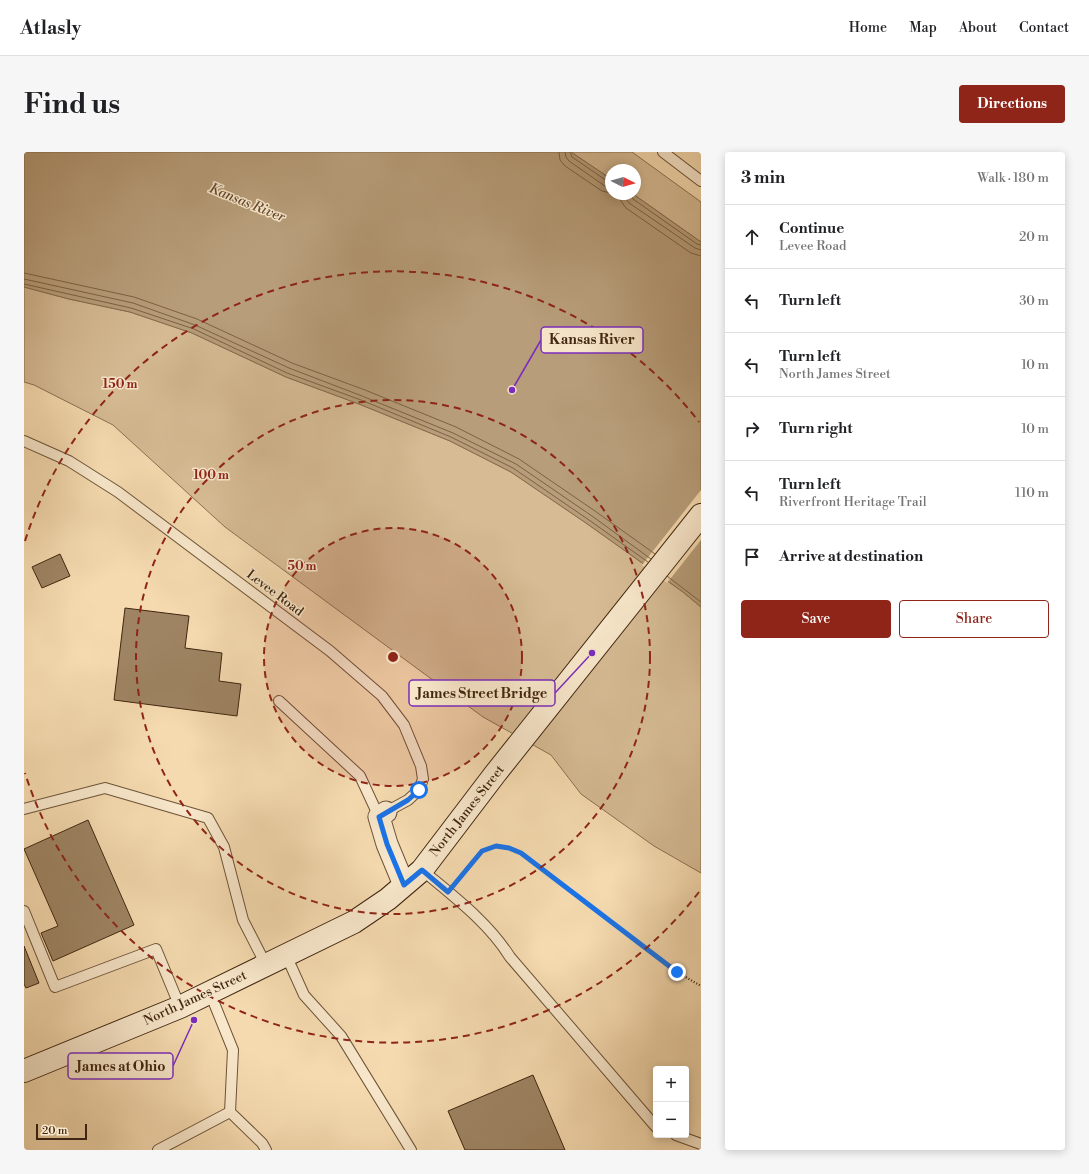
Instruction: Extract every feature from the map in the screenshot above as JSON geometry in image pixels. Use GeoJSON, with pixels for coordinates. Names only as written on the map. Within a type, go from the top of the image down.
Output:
{"type":"FeatureCollection","features":[{"type":"Feature","properties":{"kind":"main road","name":"North James Street"},"geometry":{"type":"LineString","coordinates":[[24,1071],[180,1008],[354,922],[388,899],[422,870],[495,774],[701,515]]}},
{"type":"Feature","properties":{"kind":"street"},"geometry":{"type":"LineString","coordinates":[[382,815],[387,844],[404,885]]}},
{"type":"Feature","properties":{"kind":"lane"},"geometry":{"type":"LineString","coordinates":[[663,152],[701,181]]}},
{"type":"Feature","properties":{"kind":"lane","name":"Levee Road"},"geometry":{"type":"LineString","coordinates":[[24,441],[69,461],[118,492],[330,651],[382,696],[404,725],[421,766],[423,779],[419,790],[408,800],[382,815]]}},
{"type":"Feature","properties":{"kind":"lane"},"geometry":{"type":"LineString","coordinates":[[279,701],[349,764],[360,776],[382,815]]}},
{"type":"Feature","properties":{"kind":"lane"},"geometry":{"type":"LineString","coordinates":[[24,809],[105,788],[208,818],[224,847],[243,920],[266,965]]}},
{"type":"Feature","properties":{"kind":"lane"},"geometry":{"type":"LineString","coordinates":[[422,870],[474,915],[501,943],[510,957],[653,1124]]}},
{"type":"Feature","properties":{"kind":"lane"},"geometry":{"type":"LineString","coordinates":[[24,911],[54,987],[156,949],[180,1008]]}},
{"type":"Feature","properties":{"kind":"lane"},"geometry":{"type":"LineString","coordinates":[[286,955],[304,996],[341,1036],[411,1150]]}},
{"type":"Feature","properties":{"kind":"lane"},"geometry":{"type":"LineString","coordinates":[[210,993],[233,1050],[230,1112],[262,1143],[266,1150]]}},
{"type":"Feature","properties":{"kind":"lane"},"geometry":{"type":"LineString","coordinates":[[158,1150],[230,1112]]}},
{"type":"Feature","properties":{"kind":"lane"},"geometry":{"type":"LineString","coordinates":[[684,1138],[701,1144]]}},
{"type":"Feature","properties":{"kind":"path"},"geometry":{"type":"LineString","coordinates":[[448,892],[482,851],[496,846],[509,848],[521,853],[677,972],[701,986]]}},
{"type":"Feature","properties":{"kind":"shaded area"},"geometry":{"type":"Polygon","coordinates":[[[571,152],[632,152],[701,202],[701,242],[641,200],[641,164],[605,164],[605,175],[571,152]]]}},
{"type":"Feature","properties":{"kind":"shaded area"},"geometry":{"type":"Polygon","coordinates":[[[24,287],[69,299],[130,312],[192,333],[286,377],[359,404],[450,441],[511,472],[586,523],[683,592],[701,607],[701,873],[654,846],[581,794],[551,755],[483,717],[225,527],[113,425],[34,385],[24,382],[24,287]]]}},
{"type":"Feature","properties":{"kind":"water","name":"Kansas River"},"geometry":{"type":"Polygon","coordinates":[[[24,152],[571,152],[605,175],[605,200],[641,200],[701,242],[701,607],[683,592],[586,523],[511,472],[450,441],[359,404],[286,377],[192,333],[130,312],[69,299],[24,287],[24,152]]]}},
{"type":"Feature","properties":{"kind":"pier"},"geometry":{"type":"Polygon","coordinates":[[[701,490],[701,540],[667,583],[642,565],[701,490]]]}},
{"type":"Feature","properties":{"kind":"building"},"geometry":{"type":"Polygon","coordinates":[[[60,554],[70,576],[42,588],[32,567],[60,554]]]}},
{"type":"Feature","properties":{"kind":"building"},"geometry":{"type":"Polygon","coordinates":[[[125,608],[189,616],[185,648],[222,653],[219,681],[241,684],[237,716],[114,700],[125,608]]]}},
{"type":"Feature","properties":{"kind":"building"},"geometry":{"type":"Polygon","coordinates":[[[88,820],[134,925],[53,961],[41,933],[58,926],[24,849],[88,820]]]}},
{"type":"Feature","properties":{"kind":"building"},"geometry":{"type":"Polygon","coordinates":[[[24,946],[39,983],[26,988],[24,984],[24,946]]]}},
{"type":"Feature","properties":{"kind":"building"},"geometry":{"type":"Polygon","coordinates":[[[533,1075],[565,1150],[465,1150],[448,1111],[533,1075]]]}},
{"type":"Feature","properties":{"kind":"place","name":"Kansas River"},"geometry":{"type":"Point","coordinates":[512,390]}},
{"type":"Feature","properties":{"kind":"place","name":"James Street Bridge"},"geometry":{"type":"Point","coordinates":[592,653]}},
{"type":"Feature","properties":{"kind":"place","name":"James at Ohio"},"geometry":{"type":"Point","coordinates":[194,1020]}},
{"type":"Feature","properties":{"kind":"route"},"geometry":{"type":"LineString","coordinates":[[419,790],[408,800],[379,817],[387,844],[404,885],[422,870],[448,892],[482,851],[496,846],[509,848],[521,853],[677,972]]}}]}
